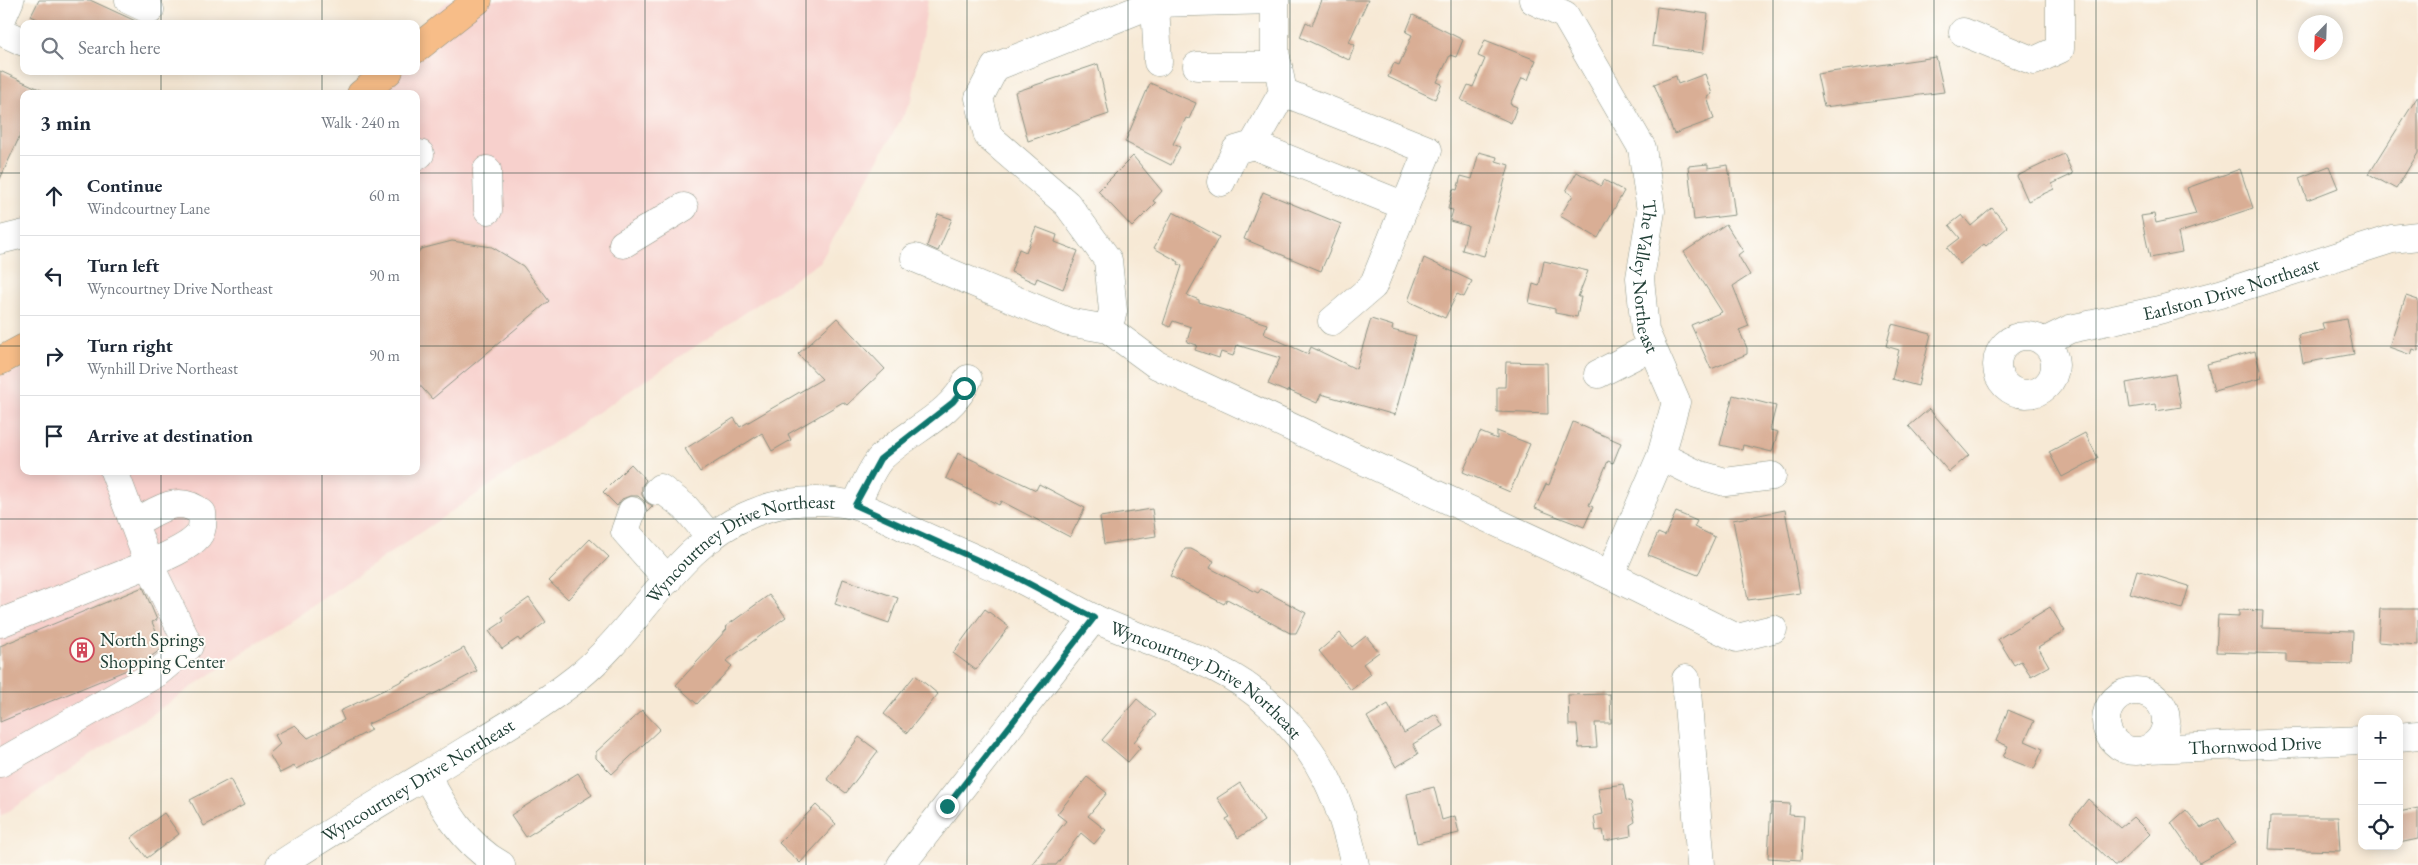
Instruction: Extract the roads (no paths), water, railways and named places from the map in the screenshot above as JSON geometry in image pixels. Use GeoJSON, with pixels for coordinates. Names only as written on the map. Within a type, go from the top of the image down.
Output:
{"type":"FeatureCollection","features":[{"type":"Feature","properties":{"kind":"main road"},"geometry":{"type":"LineString","coordinates":[[420,46],[478,0]]}},
{"type":"Feature","properties":{"kind":"main road"},"geometry":{"type":"LineString","coordinates":[[366,90],[384,75]]}},
{"type":"Feature","properties":{"kind":"main road"},"geometry":{"type":"LineString","coordinates":[[0,361],[20,350]]}},
{"type":"Feature","properties":{"kind":"street"},"geometry":{"type":"LineString","coordinates":[[0,23],[10,0]]}},
{"type":"Feature","properties":{"kind":"street"},"geometry":{"type":"LineString","coordinates":[[1108,329],[1113,311],[1108,260],[1067,204],[988,136],[979,98],[995,67],[1155,3],[1275,0],[1276,52],[1281,79],[1253,145]]}},
{"type":"Feature","properties":{"kind":"street","name":"The Valley Northeast"},"geometry":{"type":"LineString","coordinates":[[1533,0],[1565,15],[1642,148],[1651,211],[1640,278],[1645,331],[1676,402],[1661,456],[1610,575]]}},
{"type":"Feature","properties":{"kind":"street"},"geometry":{"type":"LineString","coordinates":[[1963,32],[2034,61],[2060,49],[2060,0]]}},
{"type":"Feature","properties":{"kind":"street"},"geometry":{"type":"LineString","coordinates":[[1155,3],[1158,62]]}},
{"type":"Feature","properties":{"kind":"street"},"geometry":{"type":"LineString","coordinates":[[0,31],[20,40]]}},
{"type":"Feature","properties":{"kind":"street"},"geometry":{"type":"LineString","coordinates":[[1198,66],[1281,79],[1428,150],[1373,286],[1332,321]]}},
{"type":"Feature","properties":{"kind":"street"},"geometry":{"type":"LineString","coordinates":[[1221,182],[1236,150],[1253,145],[1406,206]]}},
{"type":"Feature","properties":{"kind":"street"},"geometry":{"type":"LineString","coordinates":[[487,170],[488,210]]}},
{"type":"Feature","properties":{"kind":"street"},"geometry":{"type":"LineString","coordinates":[[623,244],[684,207]]}},
{"type":"Feature","properties":{"kind":"street"},"geometry":{"type":"LineString","coordinates":[[0,240],[20,235]]}},
{"type":"Feature","properties":{"kind":"street","name":"Earlston Drive Northeast"},"geometry":{"type":"LineString","coordinates":[[2044,342],[2070,329],[2210,297],[2392,239],[2418,236]]}},
{"type":"Feature","properties":{"kind":"street"},"geometry":{"type":"LineString","coordinates":[[915,258],[1068,322],[1108,329],[1157,365],[1610,575],[1737,638],[1773,629]]}},
{"type":"Feature","properties":{"kind":"street"},"geometry":{"type":"LineString","coordinates":[[1598,374],[1651,347]]}},
{"type":"Feature","properties":{"kind":"street"},"geometry":{"type":"LineString","coordinates":[[855,505],[880,459],[953,402],[964,388],[968,379]]}},
{"type":"Feature","properties":{"kind":"street"},"geometry":{"type":"LineString","coordinates":[[1661,456],[1698,474],[1725,482],[1772,476]]}},
{"type":"Feature","properties":{"kind":"street"},"geometry":{"type":"LineString","coordinates":[[0,764],[157,673],[189,646],[149,564],[116,475]]}},
{"type":"Feature","properties":{"kind":"street"},"geometry":{"type":"LineString","coordinates":[[657,491],[660,488],[685,507],[711,538]]}},
{"type":"Feature","properties":{"kind":"street","name":"Wyncourtney Drive Northeast"},"geometry":{"type":"LineString","coordinates":[[280,865],[543,703],[580,676],[626,632],[684,560],[734,522],[754,512],[787,503],[812,502],[855,505],[1020,579],[1094,618],[1202,661],[1230,675],[1270,704],[1303,740],[1327,778],[1344,819],[1355,865]]}},
{"type":"Feature","properties":{"kind":"street"},"geometry":{"type":"LineString","coordinates":[[0,623],[170,555],[198,536],[203,524],[202,513],[185,503],[175,503],[134,523]]}},
{"type":"Feature","properties":{"kind":"street"},"geometry":{"type":"LineString","coordinates":[[632,511],[625,531],[668,580]]}},
{"type":"Feature","properties":{"kind":"street"},"geometry":{"type":"LineString","coordinates":[[901,865],[1094,618]]}},
{"type":"Feature","properties":{"kind":"street"},"geometry":{"type":"LineString","coordinates":[[1686,679],[1701,865]]}},
{"type":"Feature","properties":{"kind":"street"},"geometry":{"type":"LineString","coordinates":[[2403,737],[2418,735]]}},
{"type":"Feature","properties":{"kind":"street","name":"Thornwood Drive"},"geometry":{"type":"LineString","coordinates":[[2149,749],[2358,740]]}},
{"type":"Feature","properties":{"kind":"street"},"geometry":{"type":"LineString","coordinates":[[426,775],[448,814],[467,839],[501,865]]}},
{"type":"Feature","properties":{"kind":"place","name":"North Springs Shopping Center"},"geometry":{"type":"Point","coordinates":[82,650]}}]}
